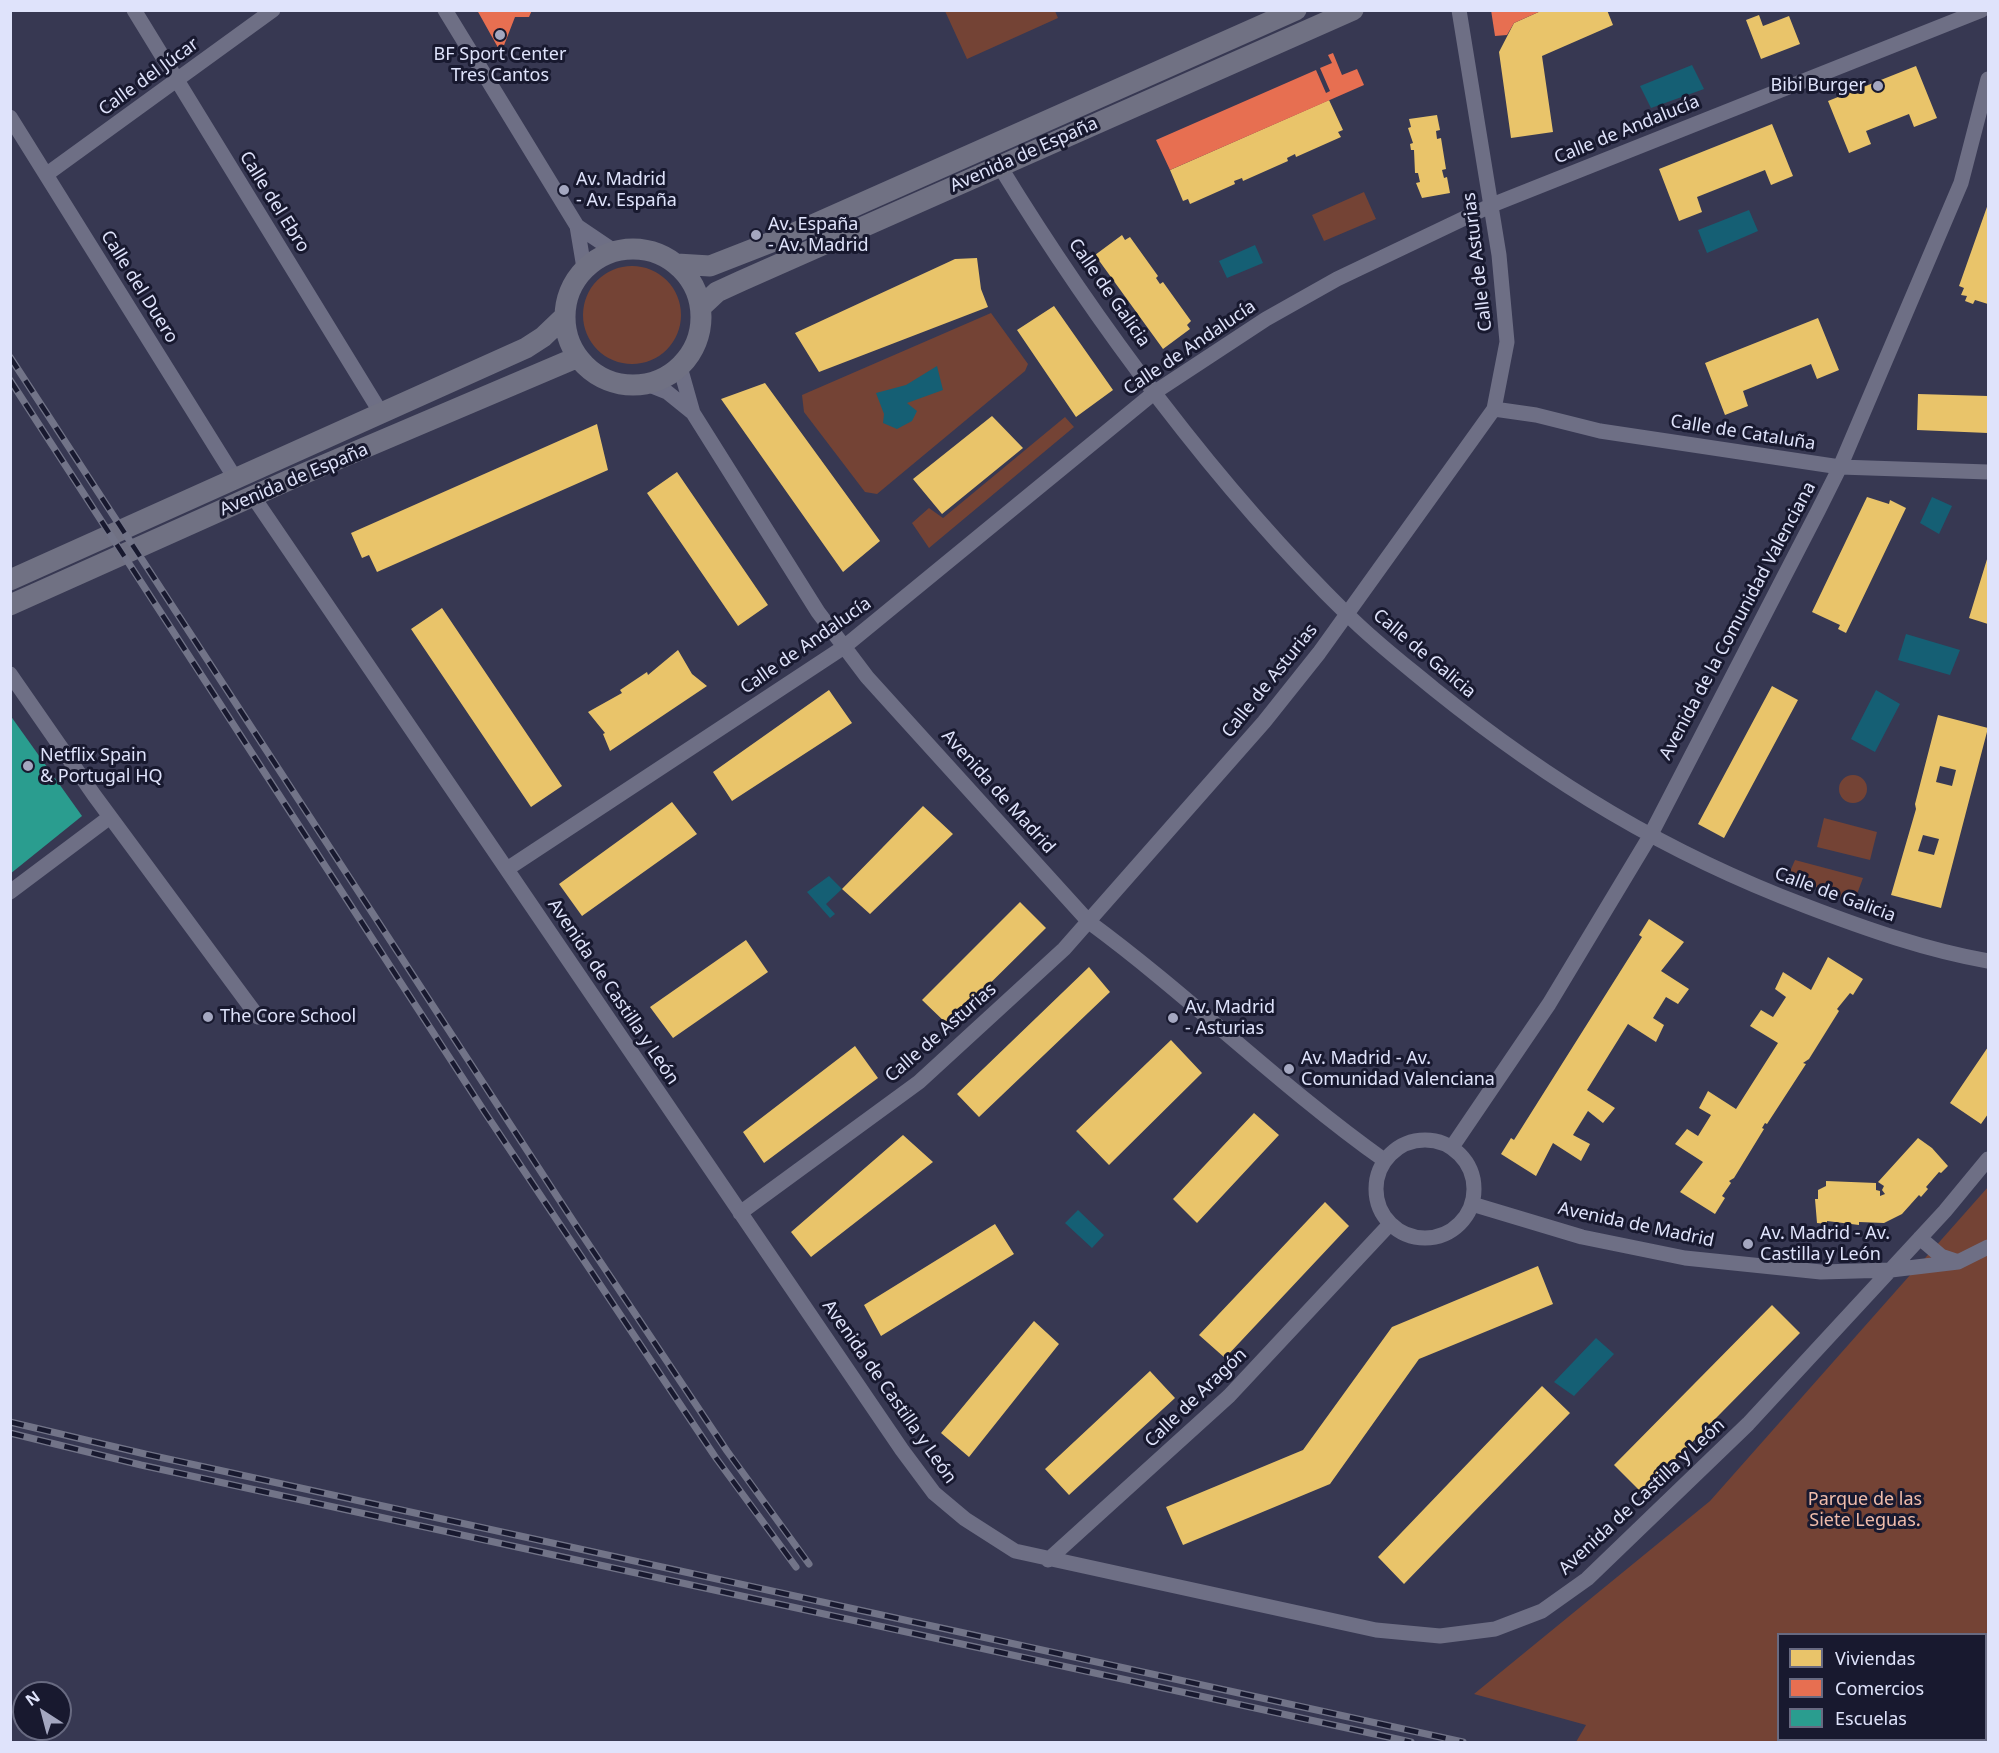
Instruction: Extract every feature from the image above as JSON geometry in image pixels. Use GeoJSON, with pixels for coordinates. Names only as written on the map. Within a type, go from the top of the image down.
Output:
{"type":"FeatureCollection","features":[{"type":"Feature","properties":{"kind":"street","name":"Calle del Ebro"},"geometry":{"type":"LineString","coordinates":[[134,10],[381,413]]}},
{"type":"Feature","properties":{"kind":"street","name":"Calle del Júcar"},"geometry":{"type":"LineString","coordinates":[[47,174],[273,10]]}},
{"type":"Feature","properties":{"kind":"street"},"geometry":{"type":"LineString","coordinates":[[445,10],[577,226],[584,268]]}},
{"type":"Feature","properties":{"kind":"street","name":"Avenida de España"},"geometry":{"type":"LineString","coordinates":[[677,264],[710,266],[792,234],[1296,10]]}},
{"type":"Feature","properties":{"kind":"street","name":"Avenida de España"},"geometry":{"type":"LineString","coordinates":[[701,307],[725,288],[1353,10]]}},
{"type":"Feature","properties":{"kind":"street","name":"Calle de Asturias"},"geometry":{"type":"LineString","coordinates":[[740,1213],[919,1082],[1055,957],[1089,922],[1102,904],[1264,722],[1348,615],[1494,409],[1507,342],[1492,204],[1459,10]]}},
{"type":"Feature","properties":{"kind":"street","name":"Calle de Andalucía"},"geometry":{"type":"LineString","coordinates":[[507,869],[844,647],[1155,392],[1256,325],[1337,279],[1492,204],[1982,10]]}},
{"type":"Feature","properties":{"kind":"street","name":"Avenida de la Comunidad Valenciana"},"geometry":{"type":"LineString","coordinates":[[1452,1147],[1549,1004],[1650,836],[1840,467],[1961,183],[1989,79]]}},
{"type":"Feature","properties":{"kind":"street","name":"Calle del Duero"},"geometry":{"type":"LineString","coordinates":[[10,117],[235,478]]}},
{"type":"Feature","properties":{"kind":"street","name":"Calle de Galicia"},"geometry":{"type":"LineString","coordinates":[[999,165],[1031,215],[1155,392],[1244,504],[1348,615],[1493,736],[1612,816],[1766,891],[1854,924],[1948,954],[1989,961]]}},
{"type":"Feature","properties":{"kind":"street"},"geometry":{"type":"LineString","coordinates":[[577,226],[615,251]]}},
{"type":"Feature","properties":{"kind":"street"},"geometry":{"type":"LineString","coordinates":[[636,248],[658,253],[677,264],[697,291],[701,307],[701,325],[696,343],[680,367],[667,376],[647,384],[634,385],[612,382],[593,372],[578,357],[569,341],[565,316],[571,287],[584,268],[615,251],[636,248]]}},
{"type":"Feature","properties":{"kind":"street","name":"Avenida de España"},"geometry":{"type":"LineString","coordinates":[[10,580],[526,348],[543,337],[565,316]]}},
{"type":"Feature","properties":{"kind":"street","name":"Avenida de España"},"geometry":{"type":"LineString","coordinates":[[10,605],[254,498],[289,480],[578,357]]}},
{"type":"Feature","properties":{"kind":"street","name":"Avenida de Madrid"},"geometry":{"type":"LineString","coordinates":[[680,367],[693,413],[753,511],[844,647],[867,677],[1089,922],[1270,1073],[1384,1160]]}},
{"type":"Feature","properties":{"kind":"street"},"geometry":{"type":"LineString","coordinates":[[647,384],[667,392],[693,413]]}},
{"type":"Feature","properties":{"kind":"street","name":"Calle de Cataluña"},"geometry":{"type":"LineString","coordinates":[[1494,409],[1536,415],[1600,431],[1840,467],[1989,472]]}},
{"type":"Feature","properties":{"kind":"street","name":"Avenida de Castilla y León"},"geometry":{"type":"LineString","coordinates":[[254,498],[740,1213],[934,1493],[965,1519],[1015,1551],[1376,1630],[1440,1636],[1495,1629],[1542,1611],[1587,1579],[1748,1424],[1891,1270],[1989,1159]]}},
{"type":"Feature","properties":{"kind":"street"},"geometry":{"type":"LineString","coordinates":[[10,674],[110,817],[258,1017]]}},
{"type":"Feature","properties":{"kind":"street"},"geometry":{"type":"LineString","coordinates":[[10,892],[110,817]]}},
{"type":"Feature","properties":{"kind":"street"},"geometry":{"type":"LineString","coordinates":[[1425,1139],[1452,1147],[1465,1159],[1472,1173],[1475,1189],[1472,1204],[1461,1223],[1447,1233],[1431,1238],[1415,1237],[1389,1225],[1381,1212],[1376,1192],[1376,1181],[1384,1160],[1395,1149],[1409,1142],[1425,1139]]}},
{"type":"Feature","properties":{"kind":"street","name":"Avenida de Madrid"},"geometry":{"type":"LineString","coordinates":[[1472,1204],[1582,1237],[1684,1258],[1831,1272],[1891,1270]]}},
{"type":"Feature","properties":{"kind":"street","name":"Calle de Aragón"},"geometry":{"type":"LineString","coordinates":[[1048,1560],[1229,1396],[1389,1225]]}},
{"type":"Feature","properties":{"kind":"street"},"geometry":{"type":"LineString","coordinates":[[1920,1238],[1941,1256],[1958,1262]]}},
{"type":"Feature","properties":{"kind":"street"},"geometry":{"type":"LineString","coordinates":[[1891,1270],[1958,1262],[1989,1247]]}},
{"type":"Feature","properties":{"kind":"green space"},"geometry":{"type":"Polygon","coordinates":[[[945,11],[1055,11],[1058,18],[967,59],[945,11]]]}},
{"type":"Feature","properties":{"kind":"green space"},"geometry":{"type":"Polygon","coordinates":[[[1364,192],[1376,219],[1324,241],[1312,215],[1364,192]]]}},
{"type":"Feature","properties":{"kind":"green space"},"geometry":{"type":"Polygon","coordinates":[[[632,266],[651,270],[667,280],[677,296],[681,315],[677,334],[667,350],[651,360],[632,364],[613,360],[597,350],[587,334],[583,315],[587,296],[597,280],[613,270],[632,266]]]}},
{"type":"Feature","properties":{"kind":"green space"},"geometry":{"type":"Polygon","coordinates":[[[991,313],[1028,364],[1025,371],[877,494],[865,492],[804,412],[802,395],[991,313]]]}},
{"type":"Feature","properties":{"kind":"green space"},"geometry":{"type":"Polygon","coordinates":[[[1065,417],[1074,427],[929,548],[912,523],[929,508],[943,518],[1065,417]]]}},
{"type":"Feature","properties":{"kind":"green space"},"geometry":{"type":"Polygon","coordinates":[[[1853,775],[1863,779],[1867,789],[1863,799],[1853,803],[1843,799],[1839,789],[1843,779],[1853,775]]]}},
{"type":"Feature","properties":{"kind":"green space"},"geometry":{"type":"Polygon","coordinates":[[[1824,818],[1877,832],[1870,860],[1817,847],[1824,818]]]}},
{"type":"Feature","properties":{"kind":"green space"},"geometry":{"type":"Polygon","coordinates":[[[1795,860],[1863,878],[1854,902],[1788,876],[1795,860]]]}},
{"type":"Feature","properties":{"kind":"green space","name":"Parque de las Siete Leguas."},"geometry":{"type":"Polygon","coordinates":[[[1988,1187],[1988,1742],[1576,1742],[1586,1725],[1474,1694],[1710,1501],[1988,1187]]]}},
{"type":"Feature","properties":{"kind":"water"},"geometry":{"type":"Polygon","coordinates":[[[1692,65],[1704,89],[1651,108],[1640,86],[1692,65]]]}},
{"type":"Feature","properties":{"kind":"water"},"geometry":{"type":"Polygon","coordinates":[[[1749,210],[1758,231],[1707,253],[1698,230],[1749,210]]]}},
{"type":"Feature","properties":{"kind":"water"},"geometry":{"type":"Polygon","coordinates":[[[1255,245],[1263,263],[1227,278],[1219,261],[1255,245]]]}},
{"type":"Feature","properties":{"kind":"water"},"geometry":{"type":"Polygon","coordinates":[[[937,366],[943,390],[907,403],[917,411],[912,421],[897,429],[883,423],[884,414],[876,393],[906,385],[937,366]]]}},
{"type":"Feature","properties":{"kind":"water"},"geometry":{"type":"Polygon","coordinates":[[[1932,497],[1952,506],[1939,534],[1920,523],[1932,497]]]}},
{"type":"Feature","properties":{"kind":"water"},"geometry":{"type":"Polygon","coordinates":[[[1906,634],[1960,650],[1950,675],[1898,660],[1906,634]]]}},
{"type":"Feature","properties":{"kind":"water"},"geometry":{"type":"Polygon","coordinates":[[[1876,690],[1900,704],[1875,752],[1851,739],[1876,690]]]}},
{"type":"Feature","properties":{"kind":"water"},"geometry":{"type":"Polygon","coordinates":[[[829,876],[842,889],[826,904],[835,914],[830,918],[807,892],[829,876]]]}},
{"type":"Feature","properties":{"kind":"water"},"geometry":{"type":"Polygon","coordinates":[[[1078,1210],[1104,1235],[1092,1248],[1065,1223],[1078,1210]]]}},
{"type":"Feature","properties":{"kind":"water"},"geometry":{"type":"Polygon","coordinates":[[[1596,1338],[1614,1354],[1574,1396],[1554,1382],[1596,1338]]]}},
{"type":"Feature","properties":{"kind":"building: Viviendas"},"geometry":{"type":"Polygon","coordinates":[[[1543,10],[1607,10],[1613,25],[1542,56],[1553,132],[1511,138],[1499,52],[1514,23],[1543,10]]]}},
{"type":"Feature","properties":{"kind":"building: Viviendas"},"geometry":{"type":"Polygon","coordinates":[[[1759,15],[1763,26],[1789,16],[1800,44],[1761,59],[1746,20],[1759,15]]]}},
{"type":"Feature","properties":{"kind":"building: Viviendas"},"geometry":{"type":"Polygon","coordinates":[[[1916,66],[1937,118],[1914,127],[1909,114],[1866,131],[1871,144],[1849,153],[1828,101],[1916,66]]]}},
{"type":"Feature","properties":{"kind":"building: Viviendas"},"geometry":{"type":"Polygon","coordinates":[[[1329,100],[1343,130],[1338,132],[1341,137],[1296,157],[1295,154],[1287,158],[1288,161],[1243,181],[1242,178],[1234,181],[1235,184],[1190,204],[1188,199],[1183,201],[1170,170],[1329,100]]]}},
{"type":"Feature","properties":{"kind":"building: Viviendas"},"geometry":{"type":"Polygon","coordinates":[[[1437,115],[1440,130],[1436,131],[1437,139],[1441,138],[1446,169],[1442,170],[1444,178],[1447,177],[1450,193],[1422,198],[1416,183],[1420,182],[1418,173],[1415,173],[1414,150],[1411,150],[1410,144],[1413,143],[1408,128],[1411,127],[1409,119],[1437,115]]]}},
{"type":"Feature","properties":{"kind":"building: Viviendas"},"geometry":{"type":"Polygon","coordinates":[[[1772,124],[1793,176],[1771,185],[1765,170],[1697,197],[1702,212],[1679,221],[1659,169],[1772,124]]]}},
{"type":"Feature","properties":{"kind":"building: Viviendas"},"geometry":{"type":"Polygon","coordinates":[[[1988,204],[1988,304],[1975,300],[1973,304],[1965,301],[1967,296],[1961,295],[1964,288],[1959,286],[1988,204]]]}},
{"type":"Feature","properties":{"kind":"building: Viviendas"},"geometry":{"type":"Polygon","coordinates":[[[1122,235],[1125,240],[1130,237],[1158,276],[1156,278],[1160,284],[1163,282],[1191,321],[1187,325],[1190,329],[1163,349],[1095,255],[1122,235]]]}},
{"type":"Feature","properties":{"kind":"building: Viviendas"},"geometry":{"type":"Polygon","coordinates":[[[977,258],[981,289],[988,307],[819,372],[795,333],[955,259],[977,258]]]}},
{"type":"Feature","properties":{"kind":"building: Viviendas"},"geometry":{"type":"Polygon","coordinates":[[[1054,306],[1113,390],[1076,417],[1017,330],[1054,306]]]}},
{"type":"Feature","properties":{"kind":"building: Viviendas"},"geometry":{"type":"Polygon","coordinates":[[[1818,318],[1839,370],[1817,379],[1811,364],[1743,391],[1748,406],[1725,415],[1705,363],[1818,318]]]}},
{"type":"Feature","properties":{"kind":"building: Viviendas"},"geometry":{"type":"Polygon","coordinates":[[[765,383],[880,541],[843,572],[721,399],[765,383]]]}},
{"type":"Feature","properties":{"kind":"building: Viviendas"},"geometry":{"type":"Polygon","coordinates":[[[1918,394],[1988,396],[1988,433],[1917,430],[1918,394]]]}},
{"type":"Feature","properties":{"kind":"building: Viviendas"},"geometry":{"type":"Polygon","coordinates":[[[992,416],[1023,448],[942,514],[913,479],[992,416]]]}},
{"type":"Feature","properties":{"kind":"building: Viviendas"},"geometry":{"type":"Polygon","coordinates":[[[597,424],[608,470],[377,572],[369,555],[362,558],[351,533],[597,424]]]}},
{"type":"Feature","properties":{"kind":"building: Viviendas"},"geometry":{"type":"Polygon","coordinates":[[[677,472],[768,605],[738,626],[647,493],[677,472]]]}},
{"type":"Feature","properties":{"kind":"building: Viviendas"},"geometry":{"type":"Polygon","coordinates":[[[1867,497],[1889,504],[1890,500],[1906,508],[1846,633],[1838,629],[1840,625],[1812,612],[1867,497]]]}},
{"type":"Feature","properties":{"kind":"building: Viviendas"},"geometry":{"type":"Polygon","coordinates":[[[1988,556],[1988,624],[1969,618],[1988,556]]]}},
{"type":"Feature","properties":{"kind":"building: Viviendas"},"geometry":{"type":"Polygon","coordinates":[[[442,608],[562,786],[531,807],[411,629],[442,608]]]}},
{"type":"Feature","properties":{"kind":"building: Viviendas"},"geometry":{"type":"Polygon","coordinates":[[[678,650],[692,674],[707,686],[610,751],[603,734],[605,733],[588,712],[622,693],[620,690],[647,672],[648,675],[678,650]]]}},
{"type":"Feature","properties":{"kind":"building: Viviendas"},"geometry":{"type":"Polygon","coordinates":[[[1772,686],[1798,700],[1724,838],[1698,824],[1772,686]]]}},
{"type":"Feature","properties":{"kind":"building: Viviendas"},"geometry":{"type":"Polygon","coordinates":[[[829,690],[852,723],[732,801],[713,772],[829,690]]]}},
{"type":"Feature","properties":{"kind":"building: Viviendas"},"geometry":{"type":"Polygon","coordinates":[[[1938,715],[1988,728],[1941,908],[1891,895],[1916,809],[1915,804],[1938,715]],[[1940,766],[1936,782],[1952,786],[1956,770],[1940,766]],[[1923,835],[1918,851],[1934,855],[1939,839],[1923,835]]]}},
{"type":"Feature","properties":{"kind":"building: Viviendas"},"geometry":{"type":"Polygon","coordinates":[[[672,802],[697,834],[582,916],[559,884],[672,802]]]}},
{"type":"Feature","properties":{"kind":"building: Viviendas"},"geometry":{"type":"Polygon","coordinates":[[[923,806],[953,834],[870,914],[842,889],[923,806]]]}},
{"type":"Feature","properties":{"kind":"building: Viviendas"},"geometry":{"type":"Polygon","coordinates":[[[1020,902],[1046,928],[948,1025],[922,1000],[1020,902]]]}},
{"type":"Feature","properties":{"kind":"building: Viviendas"},"geometry":{"type":"Polygon","coordinates":[[[1649,919],[1684,942],[1661,971],[1689,989],[1678,1004],[1666,997],[1653,1018],[1664,1025],[1656,1042],[1628,1024],[1587,1090],[1615,1108],[1603,1123],[1588,1111],[1573,1135],[1590,1144],[1581,1161],[1553,1143],[1536,1176],[1501,1154],[1511,1138],[1514,1140],[1642,937],[1639,935],[1649,919]]]}},
{"type":"Feature","properties":{"kind":"building: Viviendas"},"geometry":{"type":"Polygon","coordinates":[[[746,940],[768,972],[673,1038],[650,1007],[746,940]]]}},
{"type":"Feature","properties":{"kind":"building: Viviendas"},"geometry":{"type":"Polygon","coordinates":[[[1828,957],[1863,979],[1853,995],[1850,993],[1837,1009],[1839,1011],[1809,1059],[1803,1063],[1806,1064],[1767,1124],[1765,1123],[1762,1128],[1764,1129],[1734,1178],[1729,1181],[1731,1183],[1722,1196],[1725,1198],[1715,1214],[1680,1192],[1703,1162],[1675,1144],[1687,1129],[1698,1136],[1711,1115],[1699,1108],[1708,1091],[1736,1109],[1778,1043],[1750,1026],[1761,1010],[1773,1017],[1786,997],[1775,989],[1783,972],[1811,990],[1828,957]]]}},
{"type":"Feature","properties":{"kind":"building: Viviendas"},"geometry":{"type":"Polygon","coordinates":[[[1089,967],[1110,992],[979,1117],[957,1094],[1089,967]]]}},
{"type":"Feature","properties":{"kind":"building: Viviendas"},"geometry":{"type":"Polygon","coordinates":[[[1171,1040],[1202,1073],[1109,1165],[1076,1131],[1171,1040]]]}},
{"type":"Feature","properties":{"kind":"building: Viviendas"},"geometry":{"type":"Polygon","coordinates":[[[855,1046],[878,1078],[764,1163],[743,1132],[855,1046]]]}},
{"type":"Feature","properties":{"kind":"building: Viviendas"},"geometry":{"type":"Polygon","coordinates":[[[1988,1047],[1988,1114],[1981,1124],[1950,1103],[1988,1047]]]}},
{"type":"Feature","properties":{"kind":"building: Viviendas"},"geometry":{"type":"Polygon","coordinates":[[[1254,1113],[1279,1135],[1197,1223],[1173,1199],[1254,1113]]]}},
{"type":"Feature","properties":{"kind":"building: Viviendas"},"geometry":{"type":"Polygon","coordinates":[[[903,1135],[933,1162],[811,1257],[791,1232],[903,1135]]]}},
{"type":"Feature","properties":{"kind":"building: Viviendas"},"geometry":{"type":"Polygon","coordinates":[[[1918,1138],[1932,1148],[1948,1166],[1941,1173],[1939,1172],[1921,1197],[1919,1195],[1902,1214],[1884,1223],[1859,1222],[1859,1225],[1827,1221],[1827,1224],[1817,1223],[1815,1199],[1818,1199],[1818,1190],[1826,1186],[1826,1181],[1876,1183],[1876,1190],[1880,1191],[1880,1196],[1885,1194],[1882,1190],[1884,1186],[1878,1182],[1918,1138]]]}},
{"type":"Feature","properties":{"kind":"building: Viviendas"},"geometry":{"type":"Polygon","coordinates":[[[1325,1202],[1349,1226],[1225,1358],[1199,1335],[1325,1202]]]}},
{"type":"Feature","properties":{"kind":"building: Viviendas"},"geometry":{"type":"Polygon","coordinates":[[[995,1224],[1014,1254],[881,1336],[864,1305],[995,1224]]]}},
{"type":"Feature","properties":{"kind":"building: Viviendas"},"geometry":{"type":"Polygon","coordinates":[[[1538,1266],[1553,1304],[1419,1359],[1330,1484],[1183,1545],[1166,1507],[1303,1450],[1392,1327],[1538,1266]]]}},
{"type":"Feature","properties":{"kind":"building: Viviendas"},"geometry":{"type":"Polygon","coordinates":[[[1772,1305],[1800,1333],[1642,1493],[1614,1465],[1772,1305]]]}},
{"type":"Feature","properties":{"kind":"building: Viviendas"},"geometry":{"type":"Polygon","coordinates":[[[1034,1321],[1059,1344],[969,1457],[941,1433],[1034,1321]]]}},
{"type":"Feature","properties":{"kind":"building: Viviendas"},"geometry":{"type":"Polygon","coordinates":[[[1150,1371],[1175,1398],[1069,1495],[1045,1469],[1150,1371]]]}},
{"type":"Feature","properties":{"kind":"building: Viviendas"},"geometry":{"type":"Polygon","coordinates":[[[1542,1386],[1570,1413],[1404,1584],[1378,1557],[1542,1386]]]}},
{"type":"Feature","properties":{"kind":"building: Comercios","name":"BF Sport Center Tres Cantos"},"geometry":{"type":"Polygon","coordinates":[[[477,10],[532,10],[529,17],[515,17],[501,53],[477,10]]]}},
{"type":"Feature","properties":{"kind":"building: Comercios"},"geometry":{"type":"Polygon","coordinates":[[[1491,10],[1543,10],[1514,23],[1507,35],[1495,36],[1491,10]]]}},
{"type":"Feature","properties":{"kind":"building: Comercios"},"geometry":{"type":"Polygon","coordinates":[[[1333,53],[1342,75],[1357,69],[1364,85],[1170,170],[1156,140],[1316,70],[1326,93],[1330,91],[1320,68],[1332,63],[1328,55],[1333,53]]]}},
{"type":"Feature","properties":{"kind":"building: Escuelas","name":"Netflix Spain & Portugal HQ"},"geometry":{"type":"Polygon","coordinates":[[[10,715],[82,816],[10,874],[10,715]]]}},
{"type":"Feature","properties":{"kind":"railway"},"geometry":{"type":"LineString","coordinates":[[10,357],[579,1230],[727,1451],[809,1564]]}},
{"type":"Feature","properties":{"kind":"railway"},"geometry":{"type":"LineString","coordinates":[[10,380],[484,1111],[716,1458],[796,1567]]}},
{"type":"Feature","properties":{"kind":"railway"},"geometry":{"type":"LineString","coordinates":[[10,1422],[145,1454],[1463,1742]]}},
{"type":"Feature","properties":{"kind":"railway"},"geometry":{"type":"LineString","coordinates":[[10,1433],[141,1465],[1411,1742]]}},
{"type":"Feature","properties":{"kind":"place","name":"BF Sport Center Tres Cantos"},"geometry":{"type":"Point","coordinates":[500,35]}},
{"type":"Feature","properties":{"kind":"place","name":"Bibi Burger"},"geometry":{"type":"Point","coordinates":[1878,86]}},
{"type":"Feature","properties":{"kind":"place","name":"Av. Madrid - Av. España"},"geometry":{"type":"Point","coordinates":[564,190]}},
{"type":"Feature","properties":{"kind":"place","name":"Av. España - Av. Madrid"},"geometry":{"type":"Point","coordinates":[756,235]}},
{"type":"Feature","properties":{"kind":"place","name":"Netflix Spain & Portugal HQ"},"geometry":{"type":"Point","coordinates":[28,766]}},
{"type":"Feature","properties":{"kind":"place","name":"The Core School"},"geometry":{"type":"Point","coordinates":[208,1017]}},
{"type":"Feature","properties":{"kind":"place","name":"Av. Madrid - Asturias"},"geometry":{"type":"Point","coordinates":[1173,1018]}},
{"type":"Feature","properties":{"kind":"place","name":"Av. Madrid - Av. Comunidad Valenciana"},"geometry":{"type":"Point","coordinates":[1289,1069]}},
{"type":"Feature","properties":{"kind":"place","name":"Av. Madrid - Av. Castilla y León"},"geometry":{"type":"Point","coordinates":[1748,1244]}}]}
